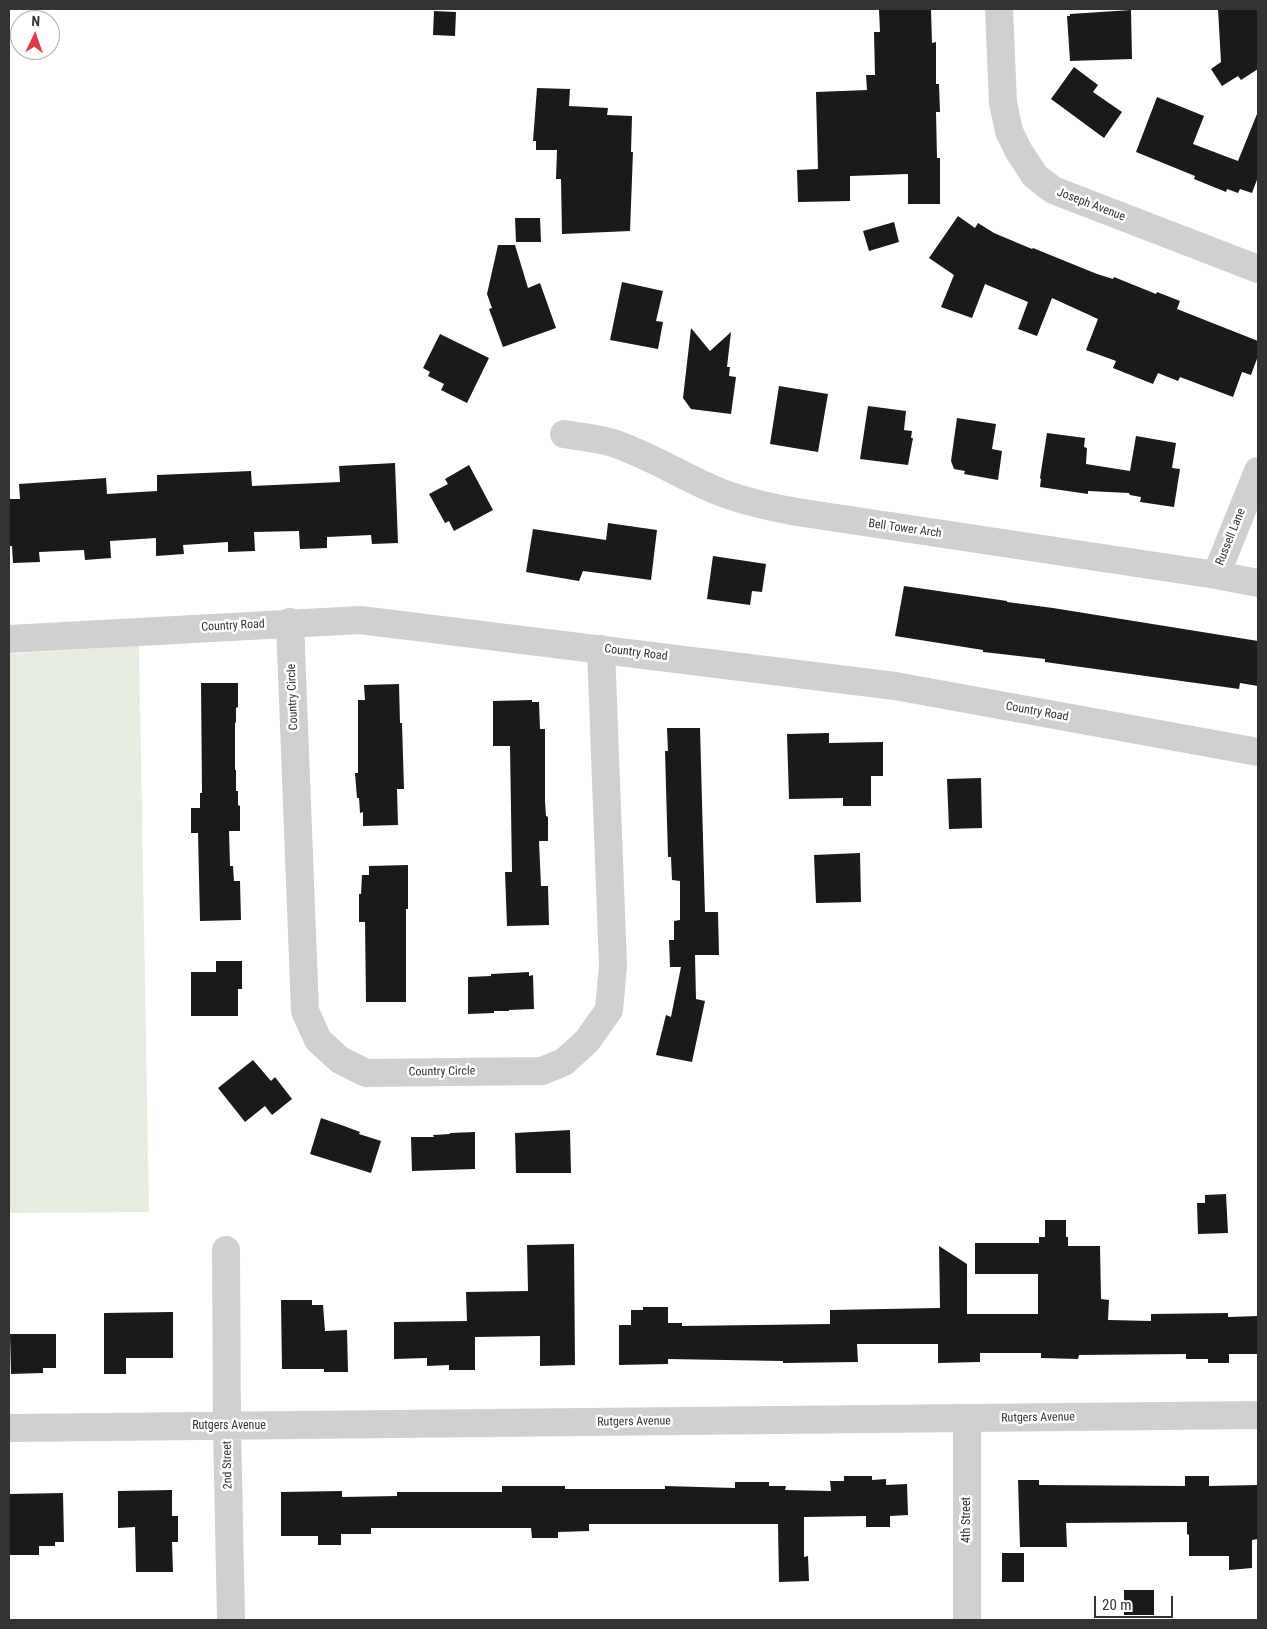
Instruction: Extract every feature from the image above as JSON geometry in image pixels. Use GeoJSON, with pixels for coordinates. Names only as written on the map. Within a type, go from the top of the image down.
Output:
{"type":"FeatureCollection","features":[{"type":"Feature","properties":{"kind":"street","name":"Joseph Avenue"},"geometry":{"type":"LineString","coordinates":[[999,9],[1003,103],[1009,131],[1034,176],[1053,190],[1258,269]]}},
{"type":"Feature","properties":{"kind":"street","name":"Bell Tower Arch"},"geometry":{"type":"LineString","coordinates":[[564,434],[611,442],[655,460],[685,477],[717,491],[765,506],[806,514],[1216,575],[1258,583]]}},
{"type":"Feature","properties":{"kind":"street","name":"Russell Lane"},"geometry":{"type":"LineString","coordinates":[[1216,575],[1258,470]]}},
{"type":"Feature","properties":{"kind":"street","name":"Country Road"},"geometry":{"type":"LineString","coordinates":[[9,639],[290,622],[360,620],[895,686],[1258,752]]}},
{"type":"Feature","properties":{"kind":"street","name":"Country Circle"},"geometry":{"type":"LineString","coordinates":[[290,622],[305,1011],[318,1040],[340,1060],[366,1073],[542,1070],[564,1062],[587,1042],[609,1010],[613,966],[601,649]]}},
{"type":"Feature","properties":{"kind":"street","name":"2nd Street"},"geometry":{"type":"LineString","coordinates":[[226,1250],[231,1620]]}},
{"type":"Feature","properties":{"kind":"street","name":"Rutgers Avenue"},"geometry":{"type":"LineString","coordinates":[[9,1428],[1258,1415]]}},
{"type":"Feature","properties":{"kind":"street","name":"4th Street"},"geometry":{"type":"LineString","coordinates":[[966,1419],[967,1620]]}},
{"type":"Feature","properties":{"kind":"shaded area"},"geometry":{"type":"Polygon","coordinates":[[[139,646],[149,1212],[9,1213],[9,654],[139,646]]]}},
{"type":"Feature","properties":{"kind":"building"},"geometry":{"type":"Polygon","coordinates":[[[931,9],[932,43],[936,42],[936,84],[939,84],[940,112],[936,112],[937,158],[940,158],[940,204],[908,204],[908,174],[850,176],[850,201],[798,202],[797,170],[818,169],[816,92],[867,90],[866,75],[875,75],[874,32],[880,32],[879,10],[931,9]]]}},
{"type":"Feature","properties":{"kind":"building"},"geometry":{"type":"Polygon","coordinates":[[[1218,9],[1258,9],[1258,69],[1241,80],[1238,76],[1222,86],[1211,69],[1221,62],[1218,9]]]}},
{"type":"Feature","properties":{"kind":"building"},"geometry":{"type":"Polygon","coordinates":[[[1131,10],[1132,59],[1070,61],[1067,16],[1070,16],[1070,14],[1131,10]]]}},
{"type":"Feature","properties":{"kind":"building"},"geometry":{"type":"Polygon","coordinates":[[[434,11],[456,12],[455,36],[433,35],[434,11]]]}},
{"type":"Feature","properties":{"kind":"building"},"geometry":{"type":"Polygon","coordinates":[[[1074,67],[1098,85],[1093,92],[1122,112],[1104,138],[1051,99],[1074,67]]]}},
{"type":"Feature","properties":{"kind":"building"},"geometry":{"type":"Polygon","coordinates":[[[537,88],[570,89],[569,106],[608,108],[607,115],[632,116],[631,152],[633,152],[630,231],[562,234],[561,179],[556,179],[557,150],[536,150],[536,141],[533,141],[537,88]]]}},
{"type":"Feature","properties":{"kind":"building"},"geometry":{"type":"Polygon","coordinates":[[[1157,97],[1204,116],[1193,144],[1238,161],[1258,114],[1258,177],[1252,193],[1240,189],[1238,193],[1227,189],[1226,192],[1194,179],[1195,176],[1136,152],[1157,97]]]}},
{"type":"Feature","properties":{"kind":"building"},"geometry":{"type":"Polygon","coordinates":[[[958,216],[975,228],[978,223],[994,233],[1032,249],[1097,274],[1113,279],[1114,277],[1156,294],[1157,292],[1180,301],[1177,309],[1258,341],[1258,356],[1251,375],[1242,372],[1233,397],[1180,377],[1178,381],[1158,373],[1153,384],[1113,368],[1116,361],[1086,350],[1098,319],[1052,298],[1037,336],[1018,329],[1028,302],[985,284],[972,318],[941,307],[954,275],[929,258],[958,216]]]}},
{"type":"Feature","properties":{"kind":"building"},"geometry":{"type":"Polygon","coordinates":[[[515,218],[540,218],[541,242],[516,242],[515,218]]]}},
{"type":"Feature","properties":{"kind":"building"},"geometry":{"type":"Polygon","coordinates":[[[894,222],[899,242],[869,251],[863,231],[894,222]]]}},
{"type":"Feature","properties":{"kind":"building"},"geometry":{"type":"Polygon","coordinates":[[[498,245],[515,245],[528,288],[540,283],[556,328],[503,347],[489,309],[492,308],[487,294],[498,245]]]}},
{"type":"Feature","properties":{"kind":"building"},"geometry":{"type":"Polygon","coordinates":[[[622,282],[663,291],[656,321],[663,322],[658,349],[610,340],[622,282]]]}},
{"type":"Feature","properties":{"kind":"building"},"geometry":{"type":"Polygon","coordinates":[[[691,328],[710,351],[731,332],[727,367],[730,367],[729,376],[736,377],[731,414],[691,409],[683,398],[691,328]]]}},
{"type":"Feature","properties":{"kind":"building"},"geometry":{"type":"Polygon","coordinates":[[[440,334],[489,358],[467,403],[441,390],[444,384],[428,376],[430,372],[423,368],[440,334]]]}},
{"type":"Feature","properties":{"kind":"building"},"geometry":{"type":"Polygon","coordinates":[[[779,386],[828,394],[818,452],[770,444],[779,386]]]}},
{"type":"Feature","properties":{"kind":"building"},"geometry":{"type":"Polygon","coordinates":[[[868,406],[906,411],[904,430],[912,431],[911,438],[913,438],[908,465],[860,459],[868,406]]]}},
{"type":"Feature","properties":{"kind":"building"},"geometry":{"type":"Polygon","coordinates":[[[957,418],[996,424],[992,449],[1002,451],[998,480],[964,474],[965,471],[954,469],[951,461],[957,418]]]}},
{"type":"Feature","properties":{"kind":"building"},"geometry":{"type":"Polygon","coordinates":[[[1047,433],[1085,438],[1084,447],[1087,448],[1086,464],[1130,471],[1136,436],[1176,443],[1172,468],[1180,469],[1174,507],[1140,502],[1141,497],[1130,495],[1129,493],[1088,491],[1088,494],[1040,487],[1047,433]]]}},
{"type":"Feature","properties":{"kind":"building"},"geometry":{"type":"Polygon","coordinates":[[[395,463],[398,543],[372,544],[371,535],[327,537],[327,548],[300,549],[299,531],[254,532],[255,551],[228,552],[228,542],[183,545],[184,554],[156,556],[156,538],[110,541],[111,558],[85,560],[84,550],[39,552],[40,562],[13,563],[12,546],[9,546],[9,499],[20,499],[19,484],[106,478],[107,494],[157,491],[157,475],[251,471],[252,486],[340,482],[339,466],[395,463]]]}},
{"type":"Feature","properties":{"kind":"building"},"geometry":{"type":"Polygon","coordinates":[[[469,465],[493,510],[454,531],[449,521],[445,523],[429,494],[448,484],[445,479],[469,465]]]}},
{"type":"Feature","properties":{"kind":"building"},"geometry":{"type":"Polygon","coordinates":[[[608,523],[657,530],[651,580],[583,571],[579,581],[526,572],[533,529],[606,540],[608,523]]]}},
{"type":"Feature","properties":{"kind":"building"},"geometry":{"type":"Polygon","coordinates":[[[713,556],[766,564],[762,592],[752,591],[750,605],[707,599],[713,556]]]}},
{"type":"Feature","properties":{"kind":"building"},"geometry":{"type":"Polygon","coordinates":[[[904,586],[1258,641],[1258,686],[1240,683],[1239,689],[1045,662],[1045,659],[983,652],[983,650],[895,636],[904,586]]]}},
{"type":"Feature","properties":{"kind":"building"},"geometry":{"type":"Polygon","coordinates":[[[201,683],[238,683],[238,707],[236,708],[235,722],[235,770],[236,791],[238,791],[238,805],[240,806],[240,831],[229,831],[230,866],[233,866],[234,881],[240,881],[241,920],[200,921],[198,833],[191,833],[191,808],[200,808],[200,793],[202,793],[201,683]]]}},
{"type":"Feature","properties":{"kind":"building"},"geometry":{"type":"Polygon","coordinates":[[[399,684],[404,789],[397,789],[398,825],[363,826],[363,812],[360,813],[355,773],[358,773],[358,700],[365,700],[364,685],[399,684]]]}},
{"type":"Feature","properties":{"kind":"building"},"geometry":{"type":"Polygon","coordinates":[[[532,700],[532,702],[539,702],[540,729],[545,729],[545,801],[546,816],[548,817],[548,841],[539,841],[541,886],[548,886],[549,925],[507,926],[505,872],[512,872],[510,746],[493,746],[493,701],[532,700]]]}},
{"type":"Feature","properties":{"kind":"building"},"geometry":{"type":"Polygon","coordinates":[[[667,728],[700,728],[705,912],[718,912],[719,955],[695,955],[696,999],[705,1001],[692,1062],[656,1055],[666,1015],[671,1017],[681,967],[670,967],[669,940],[674,940],[674,921],[680,920],[680,881],[672,880],[671,857],[668,857],[665,751],[668,751],[667,728]]]}},
{"type":"Feature","properties":{"kind":"building"},"geometry":{"type":"Polygon","coordinates":[[[829,733],[829,743],[883,742],[883,776],[871,776],[871,806],[843,806],[843,798],[789,799],[787,734],[829,733]]]}},
{"type":"Feature","properties":{"kind":"building"},"geometry":{"type":"Polygon","coordinates":[[[981,778],[982,828],[949,829],[947,779],[981,778]]]}},
{"type":"Feature","properties":{"kind":"building"},"geometry":{"type":"Polygon","coordinates":[[[860,853],[861,902],[816,903],[814,855],[860,853]]]}},
{"type":"Feature","properties":{"kind":"building"},"geometry":{"type":"Polygon","coordinates":[[[408,865],[406,1002],[366,1002],[365,922],[359,922],[359,894],[361,894],[362,875],[369,875],[369,866],[408,865]]]}},
{"type":"Feature","properties":{"kind":"building"},"geometry":{"type":"Polygon","coordinates":[[[216,961],[242,961],[242,989],[238,989],[238,1016],[191,1016],[191,972],[216,972],[216,961]]]}},
{"type":"Feature","properties":{"kind":"building"},"geometry":{"type":"Polygon","coordinates":[[[529,972],[529,976],[533,975],[534,1009],[468,1014],[468,977],[529,972]]]}},
{"type":"Feature","properties":{"kind":"building"},"geometry":{"type":"Polygon","coordinates":[[[253,1060],[271,1081],[275,1077],[292,1099],[272,1115],[265,1106],[245,1122],[218,1088],[253,1060]]]}},
{"type":"Feature","properties":{"kind":"building"},"geometry":{"type":"Polygon","coordinates":[[[321,1118],[381,1141],[371,1173],[310,1154],[321,1118]]]}},
{"type":"Feature","properties":{"kind":"building"},"geometry":{"type":"Polygon","coordinates":[[[570,1130],[571,1173],[516,1173],[515,1133],[570,1130]]]}},
{"type":"Feature","properties":{"kind":"building"},"geometry":{"type":"Polygon","coordinates":[[[475,1132],[475,1169],[412,1171],[411,1137],[434,1137],[433,1135],[475,1132]]]}},
{"type":"Feature","properties":{"kind":"building"},"geometry":{"type":"Polygon","coordinates":[[[1226,1194],[1228,1233],[1198,1234],[1197,1203],[1205,1203],[1205,1195],[1226,1194]]]}},
{"type":"Feature","properties":{"kind":"building"},"geometry":{"type":"Polygon","coordinates":[[[1045,1220],[1066,1220],[1068,1246],[1100,1246],[1101,1299],[1109,1300],[1108,1320],[1151,1321],[1151,1314],[1228,1313],[1228,1317],[1258,1316],[1258,1354],[1229,1354],[1229,1363],[1208,1363],[1208,1359],[1186,1359],[1186,1354],[1079,1355],[1078,1359],[1041,1358],[1041,1353],[980,1353],[980,1362],[938,1363],[938,1344],[857,1344],[858,1362],[783,1363],[783,1361],[668,1359],[668,1364],[619,1365],[619,1325],[631,1325],[631,1310],[643,1310],[643,1307],[668,1307],[668,1323],[682,1323],[682,1326],[830,1324],[830,1310],[940,1308],[939,1246],[967,1264],[967,1314],[1038,1314],[1038,1274],[975,1274],[975,1243],[1039,1243],[1039,1237],[1045,1237],[1045,1220]]]}},
{"type":"Feature","properties":{"kind":"building"},"geometry":{"type":"Polygon","coordinates":[[[574,1244],[575,1365],[540,1366],[540,1336],[475,1337],[475,1370],[449,1370],[449,1365],[427,1366],[427,1358],[394,1359],[394,1322],[467,1321],[466,1292],[528,1291],[527,1245],[574,1244]]]}},
{"type":"Feature","properties":{"kind":"building"},"geometry":{"type":"Polygon","coordinates":[[[281,1300],[312,1300],[312,1305],[323,1305],[325,1331],[347,1330],[348,1372],[324,1372],[324,1369],[282,1369],[281,1300]]]}},
{"type":"Feature","properties":{"kind":"building"},"geometry":{"type":"Polygon","coordinates":[[[173,1312],[173,1358],[126,1358],[126,1374],[104,1374],[104,1313],[173,1312]]]}},
{"type":"Feature","properties":{"kind":"building"},"geometry":{"type":"Polygon","coordinates":[[[10,1334],[56,1334],[56,1368],[43,1368],[43,1373],[11,1374],[10,1334]]]}},
{"type":"Feature","properties":{"kind":"building"},"geometry":{"type":"Polygon","coordinates":[[[844,1476],[872,1476],[872,1480],[886,1479],[886,1485],[907,1484],[908,1515],[890,1516],[890,1527],[866,1527],[866,1516],[804,1517],[804,1557],[808,1556],[809,1581],[779,1582],[778,1524],[589,1524],[589,1531],[558,1532],[558,1538],[532,1538],[531,1528],[371,1528],[371,1534],[341,1534],[341,1545],[318,1545],[318,1536],[281,1536],[281,1492],[342,1491],[342,1497],[397,1496],[397,1492],[502,1492],[502,1486],[565,1486],[565,1489],[665,1489],[665,1486],[735,1488],[735,1482],[769,1482],[769,1486],[786,1486],[785,1490],[831,1491],[830,1481],[844,1481],[844,1476]]]}},
{"type":"Feature","properties":{"kind":"building"},"geometry":{"type":"Polygon","coordinates":[[[1185,1476],[1209,1476],[1209,1486],[1258,1485],[1258,1539],[1252,1540],[1252,1568],[1229,1570],[1229,1556],[1189,1556],[1187,1522],[1066,1523],[1067,1547],[1020,1547],[1018,1480],[1039,1480],[1039,1485],[1185,1486],[1185,1476]]]}},
{"type":"Feature","properties":{"kind":"building"},"geometry":{"type":"Polygon","coordinates":[[[172,1490],[172,1516],[178,1516],[178,1542],[172,1542],[173,1572],[136,1572],[135,1527],[118,1528],[118,1491],[172,1490]]]}},
{"type":"Feature","properties":{"kind":"building"},"geometry":{"type":"Polygon","coordinates":[[[63,1493],[64,1542],[55,1542],[55,1546],[39,1546],[39,1555],[9,1555],[9,1494],[63,1493]]]}},
{"type":"Feature","properties":{"kind":"building"},"geometry":{"type":"Polygon","coordinates":[[[1002,1553],[1024,1553],[1024,1582],[1002,1582],[1002,1553]]]}},
{"type":"Feature","properties":{"kind":"building"},"geometry":{"type":"Polygon","coordinates":[[[1124,1590],[1154,1590],[1154,1615],[1124,1615],[1124,1590]]]}}]}
